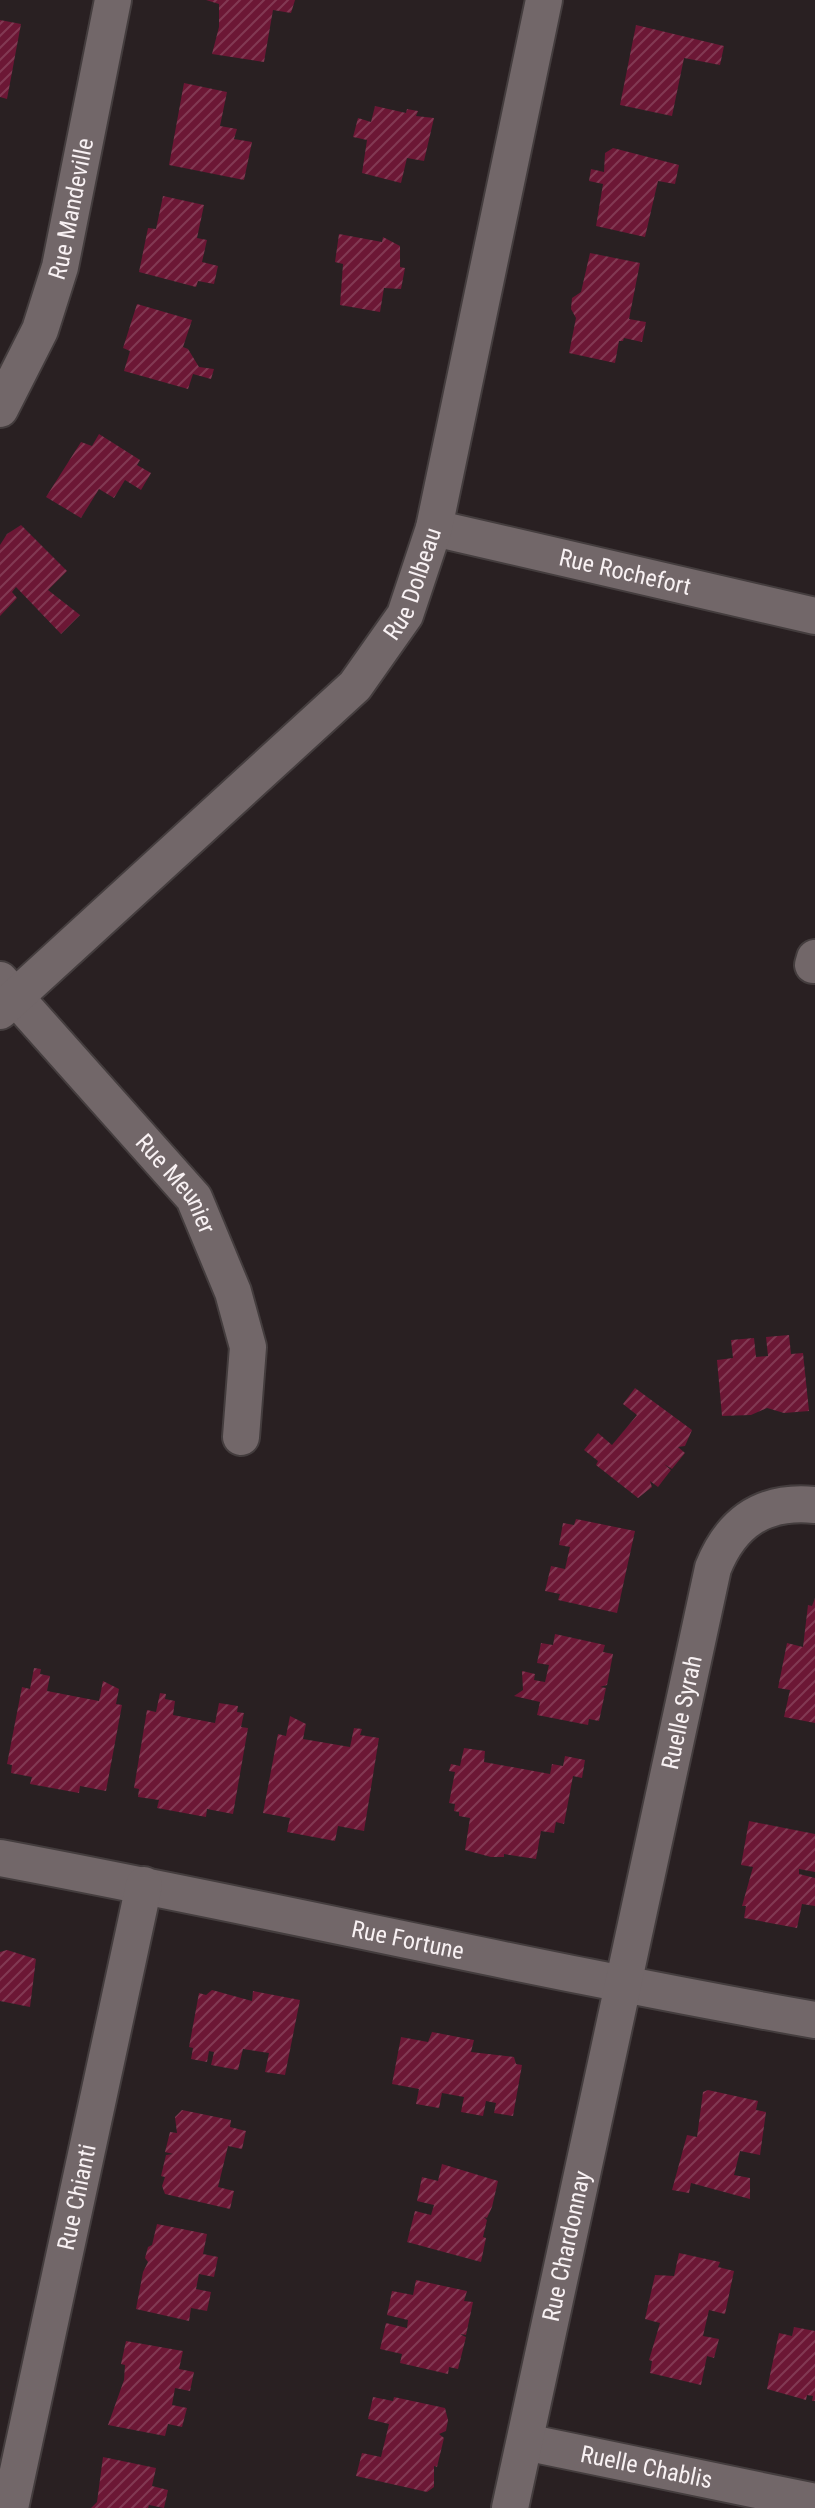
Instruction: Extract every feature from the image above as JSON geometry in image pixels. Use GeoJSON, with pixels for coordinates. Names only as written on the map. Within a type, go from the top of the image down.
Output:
{"type":"FeatureCollection","features":[{"type":"Feature","properties":{"kind":"street","name":"Rue Mandeville"},"geometry":{"type":"LineString","coordinates":[[0,409],[40,330],[60,267],[113,0]]}},
{"type":"Feature","properties":{"kind":"street","name":"Rue Dolbeau"},"geometry":{"type":"LineString","coordinates":[[5,996],[355,686],[405,615],[434,528],[544,0]]}},
{"type":"Feature","properties":{"kind":"street","name":"Rue Rochefort"},"geometry":{"type":"LineString","coordinates":[[434,528],[815,616]]}},
{"type":"Feature","properties":{"kind":"street","name":"Rue Meunier"},"geometry":{"type":"LineString","coordinates":[[5,996],[194,1198],[233,1292],[248,1347],[241,1437]]}},
{"type":"Feature","properties":{"kind":"street","name":"Ruelle Syrah"},"geometry":{"type":"LineString","coordinates":[[622,1986],[713,1568],[722,1547],[751,1516],[787,1504],[815,1505]]}},
{"type":"Feature","properties":{"kind":"street","name":"Rue Fortune"},"geometry":{"type":"LineString","coordinates":[[0,1858],[144,1885],[622,1986],[815,2020]]}},
{"type":"Feature","properties":{"kind":"street","name":"Rue Chianti"},"geometry":{"type":"LineString","coordinates":[[10,2508],[144,1885]]}},
{"type":"Feature","properties":{"kind":"street","name":"Rue Chardonnay"},"geometry":{"type":"LineString","coordinates":[[510,2508],[622,1986]]}},
{"type":"Feature","properties":{"kind":"street","name":"Ruelle Chablis"},"geometry":{"type":"LineString","coordinates":[[525,2442],[815,2502]]}},
{"type":"Feature","properties":{"kind":"building"},"geometry":{"type":"Polygon","coordinates":[[[206,0],[295,0],[291,13],[273,10],[264,62],[212,54],[219,27],[219,4],[206,0]]]}},
{"type":"Feature","properties":{"kind":"building"},"geometry":{"type":"Polygon","coordinates":[[[0,20],[21,24],[7,99],[0,97],[0,20]]]}},
{"type":"Feature","properties":{"kind":"building"},"geometry":{"type":"Polygon","coordinates":[[[636,25],[724,46],[720,65],[684,58],[672,116],[620,105],[636,25]]]}},
{"type":"Feature","properties":{"kind":"building"},"geometry":{"type":"Polygon","coordinates":[[[184,83],[227,92],[220,126],[237,129],[234,139],[252,142],[244,180],[169,165],[184,83]]]}},
{"type":"Feature","properties":{"kind":"building"},"geometry":{"type":"Polygon","coordinates":[[[375,106],[406,113],[407,109],[418,111],[416,116],[434,118],[424,161],[407,158],[401,183],[362,173],[367,140],[353,137],[358,118],[371,122],[375,106]]]}},
{"type":"Feature","properties":{"kind":"building"},"geometry":{"type":"Polygon","coordinates":[[[613,148],[679,165],[675,184],[658,181],[645,237],[596,226],[603,184],[589,181],[591,169],[604,172],[605,153],[613,148]]]}},
{"type":"Feature","properties":{"kind":"building"},"geometry":{"type":"Polygon","coordinates":[[[163,196],[204,205],[197,238],[207,240],[202,262],[218,266],[214,284],[198,281],[196,287],[139,272],[148,228],[156,229],[163,196]]]}},
{"type":"Feature","properties":{"kind":"building"},"geometry":{"type":"Polygon","coordinates":[[[339,234],[382,242],[383,237],[400,246],[400,267],[405,268],[401,289],[384,288],[380,312],[340,305],[343,264],[335,262],[339,234]]]}},
{"type":"Feature","properties":{"kind":"building"},"geometry":{"type":"Polygon","coordinates":[[[590,253],[640,263],[629,319],[646,322],[642,342],[624,338],[619,341],[615,363],[569,353],[576,318],[571,309],[572,298],[581,292],[590,253]]]}},
{"type":"Feature","properties":{"kind":"building"},"geometry":{"type":"Polygon","coordinates":[[[137,304],[192,320],[183,347],[188,349],[199,367],[214,369],[211,379],[193,374],[188,389],[124,371],[130,351],[123,348],[137,304]]]}},
{"type":"Feature","properties":{"kind":"building"},"geometry":{"type":"Polygon","coordinates":[[[99,434],[140,460],[137,465],[151,473],[141,490],[125,480],[114,498],[99,489],[81,518],[46,497],[81,442],[92,446],[99,434]]]}},
{"type":"Feature","properties":{"kind":"building"},"geometry":{"type":"Polygon","coordinates":[[[21,525],[67,571],[48,590],[80,615],[61,634],[16,587],[12,592],[17,598],[0,616],[0,545],[7,534],[21,525]]]}},
{"type":"Feature","properties":{"kind":"building"},"geometry":{"type":"Polygon","coordinates":[[[789,1335],[791,1354],[803,1353],[809,1411],[784,1413],[767,1408],[751,1415],[722,1416],[717,1360],[733,1358],[731,1340],[754,1338],[756,1357],[768,1356],[766,1337],[789,1335]]]}},
{"type":"Feature","properties":{"kind":"building"},"geometry":{"type":"Polygon","coordinates":[[[635,1388],[692,1430],[685,1446],[678,1447],[685,1453],[672,1469],[664,1464],[671,1470],[658,1487],[650,1481],[652,1487],[638,1498],[596,1465],[598,1461],[584,1450],[598,1433],[612,1445],[637,1415],[623,1404],[635,1388]]]}},
{"type":"Feature","properties":{"kind":"building"},"geometry":{"type":"Polygon","coordinates":[[[576,1519],[635,1531],[617,1613],[558,1600],[560,1594],[545,1591],[551,1566],[565,1569],[570,1547],[559,1545],[563,1523],[574,1525],[576,1519]]]}},
{"type":"Feature","properties":{"kind":"building"},"geometry":{"type":"Polygon","coordinates":[[[815,1598],[815,1723],[784,1717],[790,1690],[778,1688],[787,1643],[803,1647],[808,1605],[812,1606],[815,1598]]]}},
{"type":"Feature","properties":{"kind":"building"},"geometry":{"type":"Polygon","coordinates":[[[555,1634],[605,1645],[603,1652],[613,1654],[607,1685],[600,1687],[606,1688],[599,1721],[589,1719],[588,1725],[537,1715],[540,1702],[514,1696],[523,1690],[522,1671],[535,1674],[534,1680],[545,1682],[549,1665],[537,1663],[541,1643],[553,1645],[555,1634]]]}},
{"type":"Feature","properties":{"kind":"building"},"geometry":{"type":"Polygon","coordinates":[[[34,1668],[41,1669],[40,1674],[50,1676],[47,1691],[99,1701],[103,1681],[119,1689],[116,1704],[122,1705],[106,1791],[80,1786],[79,1793],[30,1784],[32,1777],[11,1773],[12,1765],[7,1764],[22,1687],[30,1689],[34,1668]]]}},
{"type":"Feature","properties":{"kind":"building"},"geometry":{"type":"Polygon","coordinates":[[[160,1693],[166,1694],[165,1699],[175,1701],[173,1715],[215,1723],[219,1703],[238,1706],[237,1712],[244,1713],[241,1727],[248,1728],[233,1814],[207,1809],[206,1817],[157,1808],[159,1800],[138,1797],[139,1789],[134,1788],[147,1710],[156,1712],[160,1693]]]}},
{"type":"Feature","properties":{"kind":"building"},"geometry":{"type":"Polygon","coordinates":[[[290,1716],[306,1724],[303,1739],[350,1747],[354,1728],[362,1729],[360,1735],[379,1738],[364,1831],[338,1826],[335,1841],[287,1832],[290,1818],[263,1813],[278,1734],[286,1736],[290,1716]]]}},
{"type":"Feature","properties":{"kind":"building"},"geometry":{"type":"Polygon","coordinates":[[[464,1748],[485,1751],[484,1762],[550,1774],[552,1764],[563,1766],[565,1756],[585,1760],[582,1778],[573,1776],[564,1824],[556,1822],[554,1833],[541,1831],[536,1859],[504,1854],[504,1857],[491,1857],[465,1850],[470,1818],[459,1816],[459,1812],[454,1811],[455,1804],[449,1803],[455,1772],[449,1771],[451,1764],[460,1766],[464,1748]]]}},
{"type":"Feature","properties":{"kind":"building"},"geometry":{"type":"Polygon","coordinates":[[[749,1821],[815,1834],[815,1872],[799,1869],[799,1874],[815,1878],[815,1906],[802,1904],[797,1928],[744,1918],[746,1906],[742,1906],[753,1867],[741,1865],[749,1821]]]}},
{"type":"Feature","properties":{"kind":"building"},"geometry":{"type":"Polygon","coordinates":[[[7,1950],[36,1959],[30,2007],[0,2001],[0,1952],[7,1950]]]}},
{"type":"Feature","properties":{"kind":"building"},"geometry":{"type":"Polygon","coordinates":[[[212,1990],[252,2001],[253,1991],[300,2000],[285,2075],[265,2072],[269,2053],[243,2049],[238,2070],[211,2065],[214,2052],[209,2051],[207,2062],[191,2059],[193,2048],[189,2047],[199,1993],[206,1995],[212,1990]]]}},
{"type":"Feature","properties":{"kind":"building"},"geometry":{"type":"Polygon","coordinates":[[[432,2032],[474,2040],[471,2052],[514,2057],[516,2064],[522,2065],[513,2116],[494,2113],[496,2103],[486,2101],[483,2116],[461,2112],[464,2097],[442,2093],[439,2108],[416,2104],[419,2089],[392,2084],[401,2037],[428,2042],[432,2032]]]}},
{"type":"Feature","properties":{"kind":"building"},"geometry":{"type":"Polygon","coordinates":[[[708,2090],[758,2101],[756,2110],[766,2112],[760,2155],[740,2151],[734,2175],[750,2178],[750,2199],[691,2183],[689,2193],[672,2190],[687,2135],[697,2137],[703,2092],[708,2090]]]}},
{"type":"Feature","properties":{"kind":"building"},"geometry":{"type":"Polygon","coordinates":[[[182,2110],[231,2120],[230,2127],[246,2131],[242,2149],[228,2146],[218,2187],[234,2191],[230,2209],[165,2194],[162,2186],[165,2177],[161,2176],[166,2155],[173,2154],[165,2152],[170,2132],[177,2133],[175,2117],[182,2110]]]}},
{"type":"Feature","properties":{"kind":"building"},"geometry":{"type":"Polygon","coordinates":[[[442,2164],[498,2181],[492,2207],[487,2218],[484,2217],[487,2220],[483,2237],[486,2238],[481,2262],[407,2242],[415,2211],[431,2215],[434,2205],[417,2201],[422,2177],[438,2181],[442,2164]]]}},
{"type":"Feature","properties":{"kind":"building"},"geometry":{"type":"Polygon","coordinates":[[[157,2224],[207,2234],[203,2254],[218,2257],[214,2277],[199,2274],[196,2289],[211,2292],[207,2311],[191,2308],[189,2321],[136,2309],[148,2262],[145,2258],[157,2224]]]}},
{"type":"Feature","properties":{"kind":"building"},"geometry":{"type":"Polygon","coordinates":[[[679,2253],[720,2262],[718,2267],[734,2271],[725,2314],[709,2310],[703,2336],[719,2339],[714,2358],[707,2356],[701,2385],[650,2373],[652,2361],[649,2360],[660,2323],[645,2319],[655,2275],[674,2276],[679,2253]]]}},
{"type":"Feature","properties":{"kind":"building"},"geometry":{"type":"Polygon","coordinates":[[[416,2280],[467,2291],[464,2301],[473,2302],[466,2335],[460,2334],[466,2337],[458,2369],[449,2367],[448,2374],[400,2363],[402,2354],[380,2349],[386,2323],[407,2328],[408,2320],[387,2315],[392,2291],[413,2295],[416,2280]]]}},
{"type":"Feature","properties":{"kind":"building"},"geometry":{"type":"Polygon","coordinates":[[[794,2327],[815,2331],[815,2401],[812,2401],[813,2396],[807,2395],[806,2400],[767,2389],[779,2333],[792,2336],[794,2327]]]}},
{"type":"Feature","properties":{"kind":"building"},"geometry":{"type":"Polygon","coordinates":[[[126,2341],[183,2351],[179,2369],[194,2372],[190,2391],[175,2388],[172,2405],[187,2408],[182,2427],[168,2424],[165,2436],[108,2425],[124,2380],[125,2365],[121,2364],[126,2341]]]}},
{"type":"Feature","properties":{"kind":"building"},"geometry":{"type":"Polygon","coordinates":[[[373,2397],[393,2401],[394,2397],[445,2408],[448,2420],[446,2431],[439,2434],[444,2438],[437,2467],[434,2466],[434,2487],[427,2492],[356,2476],[362,2453],[381,2457],[389,2424],[368,2419],[373,2397]]]}},
{"type":"Feature","properties":{"kind":"building"},"geometry":{"type":"Polygon","coordinates":[[[103,2457],[156,2468],[152,2486],[168,2490],[164,2508],[149,2505],[148,2508],[91,2508],[97,2502],[103,2457]]]}}]}
